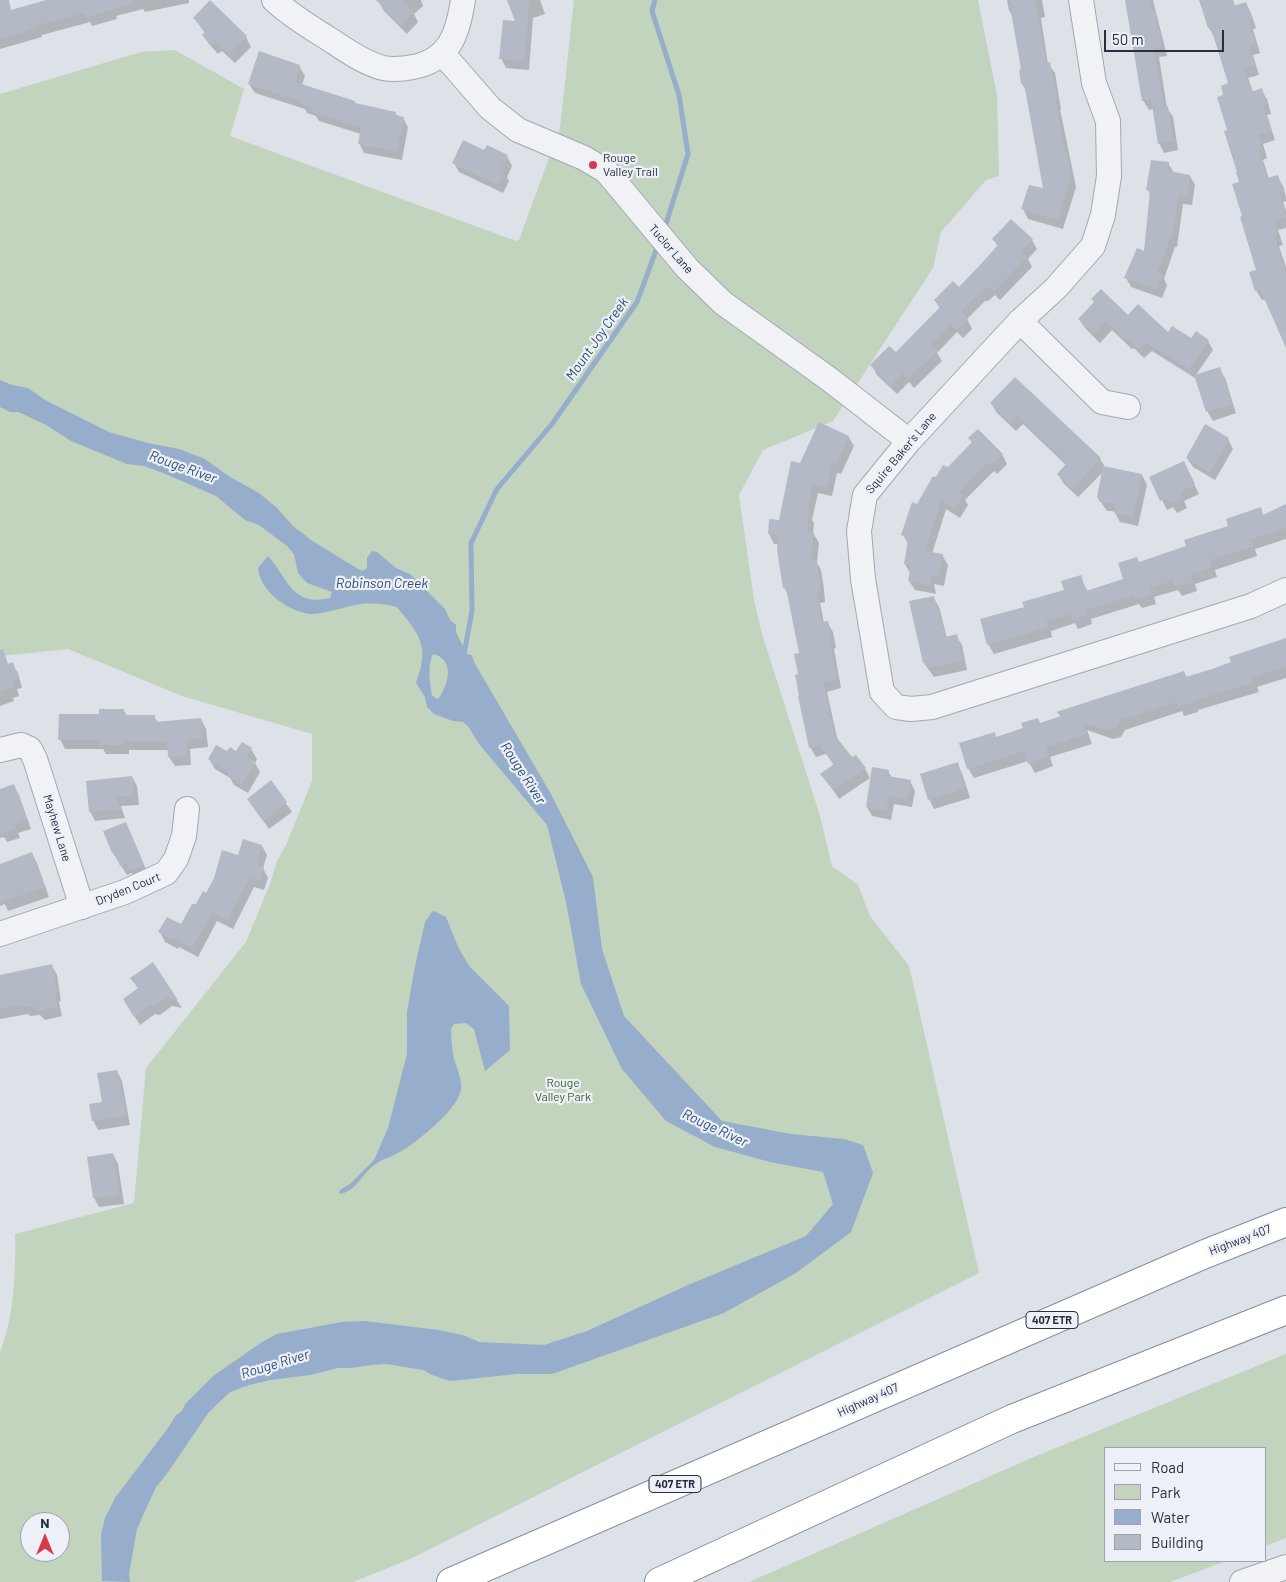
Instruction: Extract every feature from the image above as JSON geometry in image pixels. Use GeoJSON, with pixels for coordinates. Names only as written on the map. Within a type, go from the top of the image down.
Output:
{"type":"FeatureCollection","features":[{"type":"Feature","properties":{"kind":"highway","name":"Highway 407"},"geometry":{"type":"LineString","coordinates":[[452,1582],[1151,1277],[1286,1222]]}},
{"type":"Feature","properties":{"kind":"highway"},"geometry":{"type":"LineString","coordinates":[[659,1582],[1012,1419],[1286,1310]]}},
{"type":"Feature","properties":{"kind":"street"},"geometry":{"type":"LineString","coordinates":[[274,0],[288,13],[359,57],[382,68],[399,70],[421,66],[442,54],[455,36],[462,0]]}},
{"type":"Feature","properties":{"kind":"street","name":"Squire Baker's Lane"},"geometry":{"type":"LineString","coordinates":[[1082,0],[1094,83],[1108,121],[1109,176],[1103,215],[1093,246],[1056,288],[1020,321],[909,441],[865,495],[860,531],[863,579],[882,692],[896,707],[911,709],[932,708],[1251,606],[1286,590]]}},
{"type":"Feature","properties":{"kind":"street","name":"Tuclor Lane"},"geometry":{"type":"LineString","coordinates":[[442,54],[490,108],[518,130],[584,158],[606,171],[687,268],[723,303],[829,379],[909,441]]}},
{"type":"Feature","properties":{"kind":"street"},"geometry":{"type":"LineString","coordinates":[[1020,321],[1102,402],[1128,407]]}},
{"type":"Feature","properties":{"kind":"street","name":"Mayhew Lane"},"geometry":{"type":"LineString","coordinates":[[0,750],[21,745],[30,749],[35,759],[82,908]]}},
{"type":"Feature","properties":{"kind":"street","name":"Dryden Court"},"geometry":{"type":"LineString","coordinates":[[0,934],[82,908],[125,892],[166,873],[176,859],[184,836],[187,809]]}},
{"type":"Feature","properties":{"kind":"street"},"geometry":{"type":"LineString","coordinates":[[1242,1582],[1286,1566]]}},
{"type":"Feature","properties":{"kind":"green space","name":"Rouge Valley Park"},"geometry":{"type":"Polygon","coordinates":[[[574,0],[978,0],[997,96],[999,176],[986,180],[941,232],[933,268],[833,421],[763,450],[739,495],[754,600],[762,634],[820,816],[832,866],[858,885],[870,916],[909,966],[979,1273],[410,1559],[353,1582],[0,1582],[0,1352],[5,1339],[11,1309],[15,1263],[15,1234],[134,1203],[146,1068],[246,942],[270,884],[277,861],[286,845],[312,781],[312,734],[182,696],[68,649],[0,656],[0,94],[141,52],[175,50],[244,89],[230,136],[516,241],[519,240],[560,128],[574,0]]]}},
{"type":"Feature","properties":{"kind":"green space"},"geometry":{"type":"Polygon","coordinates":[[[1286,1354],[1286,1538],[1266,1546],[1266,1447],[1104,1447],[1104,1562],[1223,1562],[1170,1582],[749,1582],[1034,1457],[1286,1354]]]}},
{"type":"Feature","properties":{"kind":"water"},"geometry":{"type":"Polygon","coordinates":[[[0,380],[12,385],[28,388],[45,400],[109,432],[179,449],[205,459],[230,477],[259,493],[277,508],[293,526],[311,540],[358,569],[363,571],[367,568],[367,558],[372,551],[377,552],[396,568],[410,574],[445,609],[450,620],[456,625],[456,632],[467,654],[472,655],[474,662],[551,794],[593,877],[602,949],[624,1016],[722,1121],[791,1134],[844,1139],[863,1145],[873,1173],[851,1232],[796,1273],[724,1313],[552,1374],[517,1374],[450,1381],[423,1370],[387,1364],[338,1368],[310,1375],[270,1380],[230,1392],[209,1412],[156,1487],[137,1529],[129,1574],[130,1582],[102,1581],[101,1534],[105,1518],[115,1498],[186,1403],[213,1376],[262,1342],[277,1334],[342,1322],[365,1321],[438,1330],[463,1335],[479,1342],[544,1345],[587,1331],[688,1285],[806,1236],[833,1204],[823,1172],[770,1162],[715,1147],[666,1121],[622,1069],[581,984],[566,902],[547,825],[479,744],[468,726],[463,722],[453,721],[434,714],[427,707],[425,697],[416,683],[422,659],[420,642],[412,626],[397,607],[382,604],[366,604],[314,614],[292,609],[269,592],[260,576],[258,568],[268,556],[299,595],[307,599],[317,600],[330,598],[332,592],[307,583],[298,573],[294,554],[287,546],[259,525],[245,520],[216,496],[168,475],[144,466],[127,464],[71,441],[46,425],[18,412],[10,412],[0,407],[0,380]],[[433,654],[430,669],[432,696],[438,699],[445,687],[448,674],[445,662],[433,654]]]}},
{"type":"Feature","properties":{"kind":"water"},"geometry":{"type":"Polygon","coordinates":[[[434,911],[446,917],[459,949],[470,967],[509,1006],[510,1050],[485,1071],[474,1029],[466,1023],[454,1024],[451,1029],[452,1048],[461,1089],[459,1097],[453,1106],[436,1125],[415,1142],[377,1163],[351,1189],[339,1194],[340,1190],[350,1184],[374,1160],[388,1128],[407,1054],[407,1012],[415,966],[425,922],[434,911]]]}},
{"type":"Feature","properties":{"kind":"building"},"geometry":{"type":"Polygon","coordinates":[[[0,0],[9,0],[11,10],[46,0],[132,0],[133,4],[86,17],[84,13],[37,25],[38,28],[0,39],[0,0]]]}},
{"type":"Feature","properties":{"kind":"building"},"geometry":{"type":"Polygon","coordinates":[[[210,0],[247,36],[229,54],[216,42],[212,46],[202,35],[206,31],[193,18],[210,0]]]}},
{"type":"Feature","properties":{"kind":"building"},"geometry":{"type":"Polygon","coordinates":[[[376,0],[402,0],[414,12],[401,25],[376,0]]]}},
{"type":"Feature","properties":{"kind":"building"},"geometry":{"type":"Polygon","coordinates":[[[507,0],[529,0],[524,61],[499,59],[503,20],[515,21],[507,0]]]}},
{"type":"Feature","properties":{"kind":"building"},"geometry":{"type":"Polygon","coordinates":[[[1009,0],[1035,0],[1046,63],[1050,62],[1057,99],[1055,99],[1071,177],[1058,220],[1021,209],[1029,185],[1043,188],[1024,83],[1021,84],[1019,70],[1021,69],[1009,0]]]}},
{"type":"Feature","properties":{"kind":"building"},"geometry":{"type":"Polygon","coordinates":[[[1125,0],[1150,0],[1153,12],[1155,12],[1162,46],[1154,48],[1154,51],[1164,107],[1168,106],[1173,141],[1158,144],[1151,99],[1142,101],[1125,0]]]}},
{"type":"Feature","properties":{"kind":"building"},"geometry":{"type":"Polygon","coordinates":[[[1199,0],[1232,0],[1233,6],[1246,2],[1252,18],[1248,19],[1255,43],[1249,45],[1255,65],[1244,68],[1251,92],[1262,88],[1267,104],[1263,106],[1271,131],[1258,135],[1263,149],[1259,150],[1267,178],[1278,175],[1283,191],[1279,192],[1286,216],[1274,221],[1278,235],[1275,236],[1286,273],[1286,348],[1260,289],[1255,291],[1249,272],[1256,270],[1232,184],[1239,182],[1224,131],[1227,130],[1217,97],[1223,95],[1221,86],[1228,83],[1211,28],[1208,28],[1199,0]]]}},
{"type":"Feature","properties":{"kind":"building"},"geometry":{"type":"Polygon","coordinates":[[[259,51],[300,65],[295,82],[355,101],[355,103],[396,112],[396,115],[404,117],[397,151],[358,144],[361,127],[312,112],[314,108],[300,104],[301,101],[248,84],[259,51]]]}},
{"type":"Feature","properties":{"kind":"building"},"geometry":{"type":"Polygon","coordinates":[[[463,140],[484,150],[487,145],[508,155],[501,169],[505,170],[498,185],[452,163],[463,140]]]}},
{"type":"Feature","properties":{"kind":"building"},"geometry":{"type":"Polygon","coordinates":[[[1151,160],[1169,162],[1168,171],[1190,175],[1187,196],[1178,195],[1172,238],[1170,238],[1157,273],[1163,274],[1157,289],[1124,278],[1137,248],[1144,251],[1150,191],[1146,190],[1151,160]]]}},
{"type":"Feature","properties":{"kind":"building"},"geometry":{"type":"Polygon","coordinates":[[[1011,219],[1033,239],[1021,251],[1027,257],[994,291],[989,286],[980,292],[961,311],[968,319],[957,330],[951,324],[931,345],[937,351],[908,379],[903,373],[891,385],[870,365],[889,346],[896,352],[940,307],[934,300],[953,281],[959,287],[980,265],[998,245],[992,239],[1011,219]]]}},
{"type":"Feature","properties":{"kind":"building"},"geometry":{"type":"Polygon","coordinates":[[[1101,289],[1128,315],[1138,304],[1168,332],[1172,326],[1191,338],[1196,331],[1209,340],[1189,369],[1146,342],[1138,349],[1128,339],[1126,341],[1106,321],[1094,334],[1078,319],[1094,302],[1091,299],[1101,289]]]}},
{"type":"Feature","properties":{"kind":"building"},"geometry":{"type":"Polygon","coordinates":[[[1220,367],[1232,404],[1206,412],[1194,375],[1220,367]]]}},
{"type":"Feature","properties":{"kind":"building"},"geometry":{"type":"Polygon","coordinates":[[[1015,377],[1101,458],[1072,489],[1057,474],[1067,463],[1017,415],[1010,423],[990,403],[1015,377]]]}},
{"type":"Feature","properties":{"kind":"building"},"geometry":{"type":"Polygon","coordinates":[[[819,422],[849,436],[835,466],[832,464],[827,487],[813,484],[807,512],[809,513],[807,532],[814,532],[811,560],[816,559],[820,593],[816,593],[822,622],[828,621],[832,639],[829,639],[837,679],[823,682],[834,734],[852,757],[856,755],[866,768],[833,790],[820,774],[834,764],[820,745],[809,748],[795,675],[798,674],[794,654],[799,653],[786,588],[783,588],[777,550],[778,535],[768,534],[769,519],[779,520],[791,461],[800,463],[819,422]]]}},
{"type":"Feature","properties":{"kind":"building"},"geometry":{"type":"Polygon","coordinates":[[[1205,424],[1229,438],[1210,472],[1186,458],[1205,424]]]}},
{"type":"Feature","properties":{"kind":"building"},"geometry":{"type":"Polygon","coordinates":[[[978,429],[1003,454],[991,465],[988,462],[959,492],[963,495],[955,509],[941,500],[925,551],[943,554],[939,577],[930,576],[932,585],[908,581],[911,566],[904,564],[908,540],[905,539],[905,536],[901,535],[912,502],[917,504],[933,476],[936,477],[943,465],[948,467],[972,442],[968,438],[978,429]]]}},
{"type":"Feature","properties":{"kind":"building"},"geometry":{"type":"Polygon","coordinates":[[[1184,461],[1195,484],[1180,492],[1183,498],[1170,504],[1167,498],[1160,501],[1149,477],[1184,461]]]}},
{"type":"Feature","properties":{"kind":"building"},"geometry":{"type":"Polygon","coordinates":[[[1103,466],[1142,474],[1133,517],[1113,512],[1115,503],[1100,502],[1097,497],[1103,466]]]}},
{"type":"Feature","properties":{"kind":"building"},"geometry":{"type":"Polygon","coordinates":[[[1286,504],[1286,528],[1251,539],[1253,546],[1210,560],[1212,567],[1190,574],[1193,582],[1175,587],[1173,580],[1150,588],[1152,594],[1135,599],[1134,595],[1086,610],[1088,615],[1072,620],[1070,614],[1046,621],[1048,627],[987,645],[980,619],[1024,607],[1022,602],[1064,590],[1061,581],[1081,575],[1086,591],[1123,579],[1118,563],[1137,557],[1139,562],[1186,546],[1184,540],[1228,526],[1226,519],[1261,507],[1263,515],[1286,504]]]}},
{"type":"Feature","properties":{"kind":"building"},"geometry":{"type":"Polygon","coordinates":[[[934,596],[945,637],[957,634],[963,661],[927,668],[926,662],[923,663],[909,601],[934,596]]]}},
{"type":"Feature","properties":{"kind":"building"},"geometry":{"type":"Polygon","coordinates":[[[1286,638],[1286,667],[1253,677],[1254,682],[1178,707],[1176,702],[1120,720],[1116,727],[1107,730],[1083,722],[1087,734],[1045,747],[1049,757],[1028,764],[1024,751],[967,769],[959,743],[995,732],[996,737],[1023,728],[1021,723],[1038,718],[1040,723],[1064,715],[1056,712],[1184,671],[1186,677],[1212,669],[1231,662],[1229,657],[1286,638]]]}},
{"type":"Feature","properties":{"kind":"building"},"geometry":{"type":"Polygon","coordinates":[[[3,649],[8,664],[13,662],[18,678],[12,680],[14,686],[0,691],[0,650],[3,649]]]}},
{"type":"Feature","properties":{"kind":"building"},"geometry":{"type":"Polygon","coordinates":[[[99,709],[124,709],[124,715],[155,715],[155,722],[201,718],[203,738],[185,740],[187,756],[168,757],[167,741],[124,741],[124,745],[99,745],[99,740],[58,740],[59,714],[99,714],[99,709]]]}},
{"type":"Feature","properties":{"kind":"building"},"geometry":{"type":"Polygon","coordinates":[[[242,742],[252,748],[247,757],[256,762],[242,784],[227,775],[229,772],[208,759],[216,745],[227,751],[230,747],[236,751],[242,742]]]}},
{"type":"Feature","properties":{"kind":"building"},"geometry":{"type":"Polygon","coordinates":[[[958,762],[965,788],[928,800],[920,774],[958,762]]]}},
{"type":"Feature","properties":{"kind":"building"},"geometry":{"type":"Polygon","coordinates":[[[872,767],[889,770],[888,776],[911,780],[907,799],[889,795],[886,811],[866,807],[872,767]]]}},
{"type":"Feature","properties":{"kind":"building"},"geometry":{"type":"Polygon","coordinates":[[[132,776],[134,795],[116,797],[121,809],[89,812],[86,781],[132,776]]]}},
{"type":"Feature","properties":{"kind":"building"},"geometry":{"type":"Polygon","coordinates":[[[271,780],[287,802],[263,821],[247,799],[271,780]]]}},
{"type":"Feature","properties":{"kind":"building"},"geometry":{"type":"Polygon","coordinates":[[[14,784],[27,819],[14,824],[16,828],[0,834],[0,789],[14,784]]]}},
{"type":"Feature","properties":{"kind":"building"},"geometry":{"type":"Polygon","coordinates":[[[126,822],[144,865],[129,870],[127,863],[120,866],[115,852],[112,853],[103,831],[126,822]]]}},
{"type":"Feature","properties":{"kind":"building"},"geometry":{"type":"Polygon","coordinates":[[[243,839],[262,845],[256,865],[264,867],[259,881],[249,878],[227,920],[212,912],[192,948],[158,932],[167,917],[181,924],[192,904],[196,904],[203,891],[206,893],[214,878],[222,850],[238,855],[243,839]]]}},
{"type":"Feature","properties":{"kind":"building"},"geometry":{"type":"Polygon","coordinates":[[[32,852],[45,887],[0,902],[0,864],[32,852]]]}},
{"type":"Feature","properties":{"kind":"building"},"geometry":{"type":"Polygon","coordinates":[[[153,962],[178,1000],[166,997],[154,1006],[150,1005],[134,1017],[123,999],[138,988],[130,978],[153,962]]]}},
{"type":"Feature","properties":{"kind":"building"},"geometry":{"type":"Polygon","coordinates":[[[52,964],[57,992],[55,992],[57,1006],[39,1011],[34,1006],[23,1007],[23,1005],[0,1009],[0,975],[52,964]]]}},
{"type":"Feature","properties":{"kind":"building"},"geometry":{"type":"Polygon","coordinates":[[[117,1070],[126,1115],[92,1121],[89,1104],[102,1102],[97,1073],[117,1070]]]}},
{"type":"Feature","properties":{"kind":"building"},"geometry":{"type":"Polygon","coordinates":[[[113,1153],[119,1195],[93,1198],[87,1157],[113,1153]]]}},
{"type":"Feature","properties":{"kind":"waterway","name":"Mount Joy Creek"},"geometry":{"type":"LineString","coordinates":[[655,0],[652,11],[679,95],[688,154],[664,230]]}},
{"type":"Feature","properties":{"kind":"waterway","name":"Mount Joy Creek"},"geometry":{"type":"LineString","coordinates":[[464,654],[472,611],[471,543],[497,489],[552,424],[637,302],[658,245]]}},
{"type":"Feature","properties":{"kind":"place","name":"Rouge Valley Trail"},"geometry":{"type":"Point","coordinates":[593,165]}},
{"type":"Feature","properties":{"kind":"water label","name":"Rouge River"},"geometry":{"type":"Point","coordinates":[183,467]}},
{"type":"Feature","properties":{"kind":"water label","name":"Robinson Creek"},"geometry":{"type":"Point","coordinates":[382,583]}},
{"type":"Feature","properties":{"kind":"water label","name":"Rouge River"},"geometry":{"type":"Point","coordinates":[523,773]}},
{"type":"Feature","properties":{"kind":"water label","name":"Rouge River"},"geometry":{"type":"Point","coordinates":[715,1128]}},
{"type":"Feature","properties":{"kind":"water label","name":"Rouge River"},"geometry":{"type":"Point","coordinates":[275,1364]}}]}
